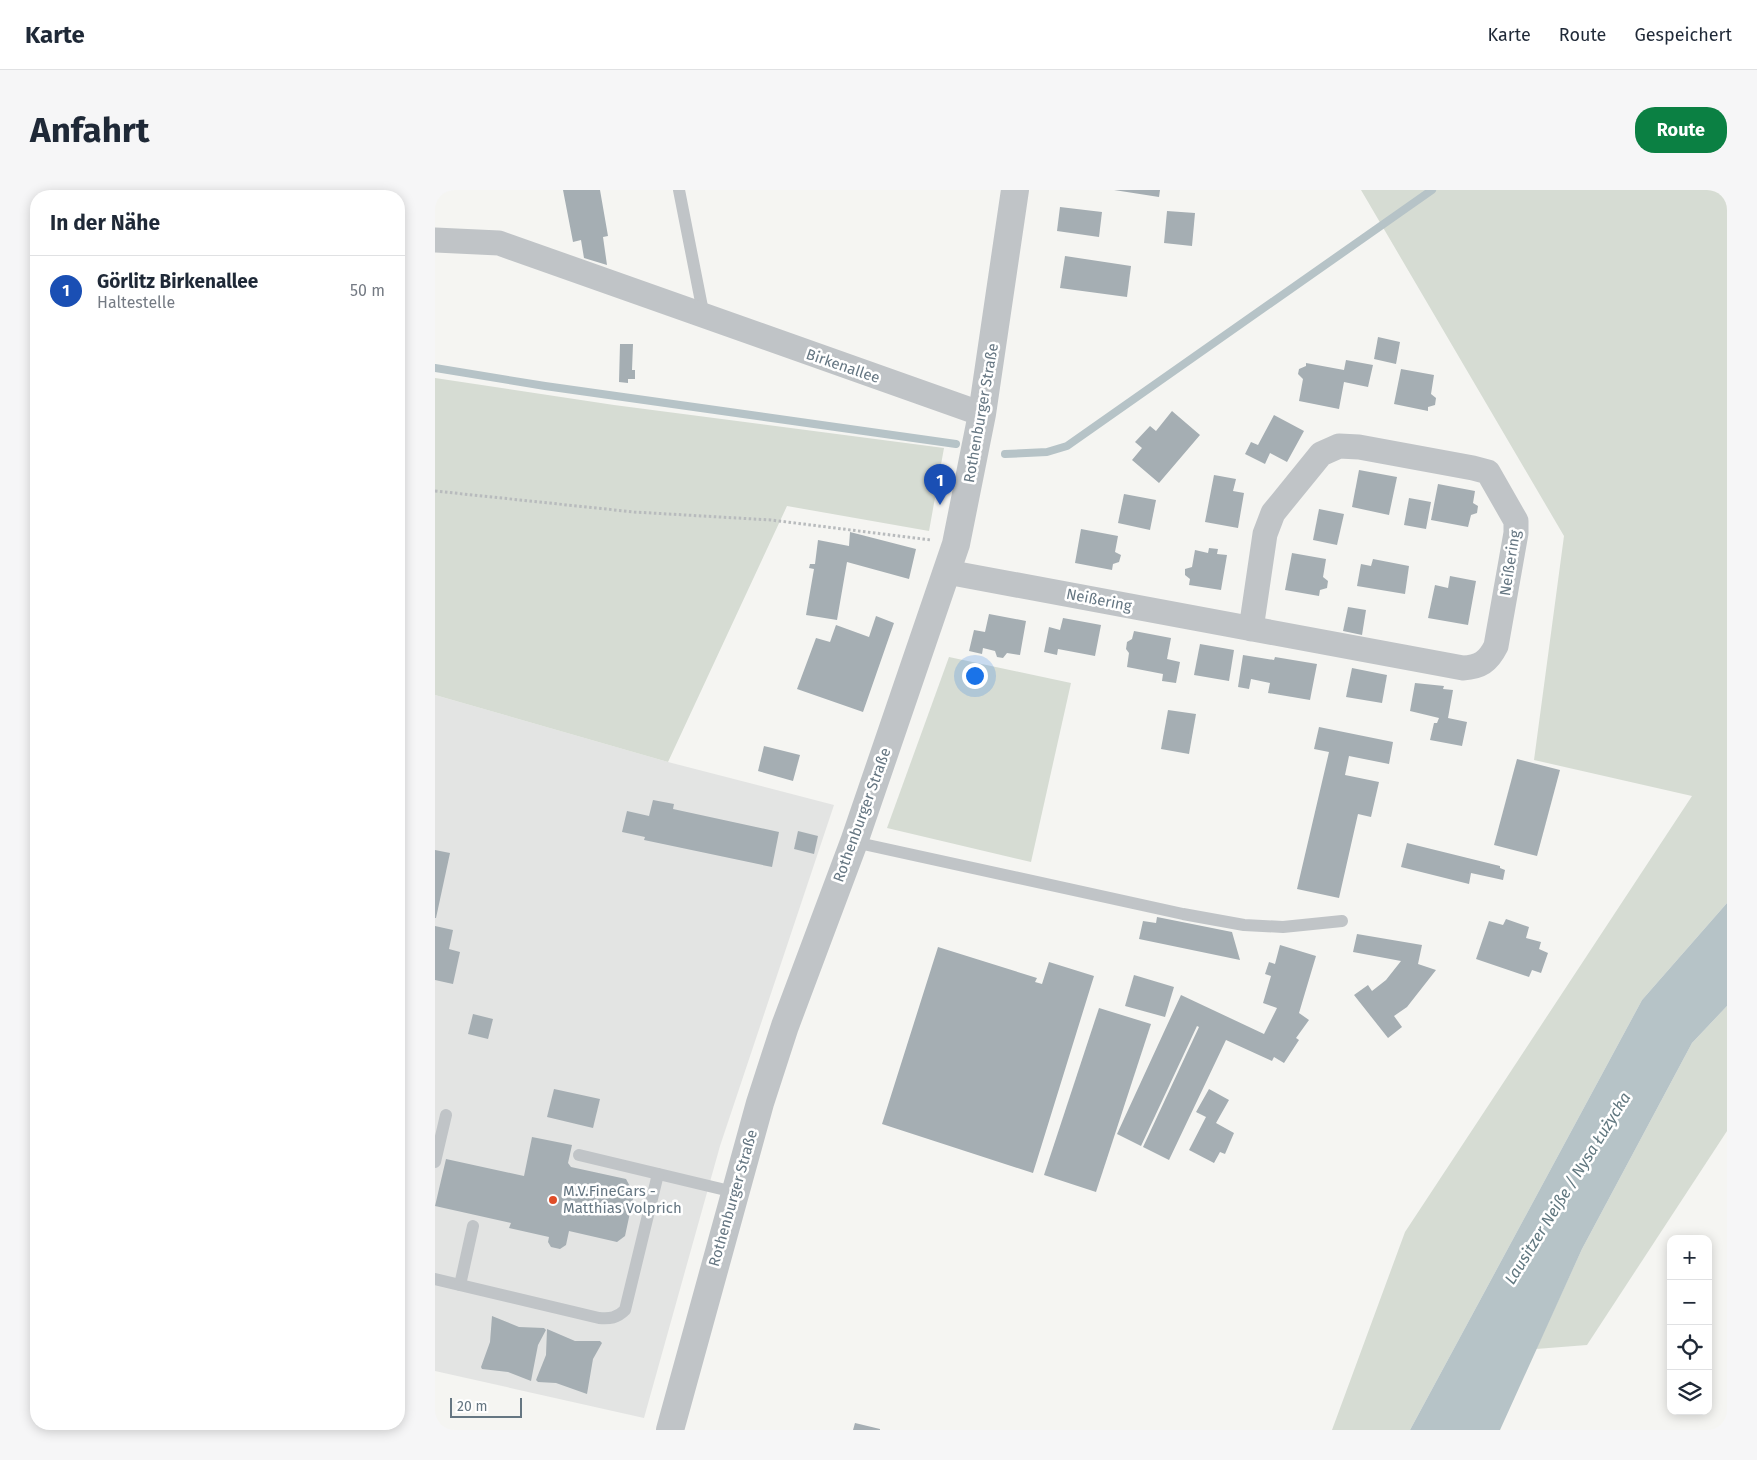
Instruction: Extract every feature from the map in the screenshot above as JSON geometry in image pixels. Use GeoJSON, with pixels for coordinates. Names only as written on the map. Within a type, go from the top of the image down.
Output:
{"type":"FeatureCollection","features":[{"type":"Feature","properties":{"kind":"street","name":"Rothenburger Straße"},"geometry":{"type":"LineString","coordinates":[[670,1430],[733,1192],[785,1026],[854,842],[956,544],[983,414],[1015,190]]}},
{"type":"Feature","properties":{"kind":"street","name":"Birkenallee"},"geometry":{"type":"LineString","coordinates":[[435,240],[499,243],[983,414]]}},
{"type":"Feature","properties":{"kind":"street","name":"Neißering"},"geometry":{"type":"LineString","coordinates":[[947,572],[1251,629],[1463,668],[1477,667],[1490,659],[1496,646],[1516,533],[1516,521],[1487,472],[1359,447],[1339,446],[1321,454],[1273,513],[1265,534],[1251,629]]}},
{"type":"Feature","properties":{"kind":"lane"},"geometry":{"type":"LineString","coordinates":[[679,190],[704,317]]}},
{"type":"Feature","properties":{"kind":"lane"},"geometry":{"type":"LineString","coordinates":[[854,842],[1183,914],[1244,925],[1283,927],[1342,920]]}},
{"type":"Feature","properties":{"kind":"lane"},"geometry":{"type":"LineString","coordinates":[[435,1162],[446,1115]]}},
{"type":"Feature","properties":{"kind":"lane"},"geometry":{"type":"LineString","coordinates":[[579,1155],[733,1192]]}},
{"type":"Feature","properties":{"kind":"lane"},"geometry":{"type":"LineString","coordinates":[[435,1279],[599,1318],[611,1319],[620,1316],[625,1310],[658,1174]]}},
{"type":"Feature","properties":{"kind":"lane"},"geometry":{"type":"LineString","coordinates":[[460,1285],[473,1226]]}},
{"type":"Feature","properties":{"kind":"path"},"geometry":{"type":"LineString","coordinates":[[435,491],[634,512],[771,520],[956,544]]}},
{"type":"Feature","properties":{"kind":"shaded area"},"geometry":{"type":"Polygon","coordinates":[[[1361,190],[1727,190],[1727,903],[1642,1000],[1410,1430],[1332,1430],[1405,1232],[1692,796],[1534,760],[1564,536],[1361,190]]]}},
{"type":"Feature","properties":{"kind":"shaded area"},"geometry":{"type":"Polygon","coordinates":[[[435,378],[614,405],[944,448],[929,531],[787,506],[668,762],[435,695],[435,378]]]}},
{"type":"Feature","properties":{"kind":"shaded area"},"geometry":{"type":"Polygon","coordinates":[[[949,657],[1071,683],[1031,862],[887,828],[949,657]]]}},
{"type":"Feature","properties":{"kind":"shaded area"},"geometry":{"type":"Polygon","coordinates":[[[435,695],[668,762],[834,805],[720,1146],[644,1418],[435,1371],[435,695]]]}},
{"type":"Feature","properties":{"kind":"shaded area"},"geometry":{"type":"Polygon","coordinates":[[[1727,1006],[1727,1131],[1587,1345],[1536,1349],[1582,1249],[1692,1043],[1727,1006]]]}},
{"type":"Feature","properties":{"kind":"water","name":"Lausitzer Neiße / Nysa Łużycka"},"geometry":{"type":"Polygon","coordinates":[[[1727,903],[1727,1006],[1692,1043],[1582,1249],[1500,1430],[1410,1430],[1642,1000],[1727,903]]]}},
{"type":"Feature","properties":{"kind":"building"},"geometry":{"type":"Polygon","coordinates":[[[563,190],[600,190],[608,236],[603,237],[607,265],[584,258],[581,240],[573,242],[563,190]]]}},
{"type":"Feature","properties":{"kind":"building"},"geometry":{"type":"Polygon","coordinates":[[[1114,190],[1160,190],[1159,197],[1114,190]]]}},
{"type":"Feature","properties":{"kind":"building"},"geometry":{"type":"Polygon","coordinates":[[[1060,207],[1102,212],[1099,237],[1057,231],[1060,207]]]}},
{"type":"Feature","properties":{"kind":"building"},"geometry":{"type":"Polygon","coordinates":[[[1167,211],[1195,213],[1192,246],[1164,243],[1167,211]]]}},
{"type":"Feature","properties":{"kind":"building"},"geometry":{"type":"Polygon","coordinates":[[[1065,256],[1131,266],[1127,297],[1060,288],[1065,256]]]}},
{"type":"Feature","properties":{"kind":"building"},"geometry":{"type":"Polygon","coordinates":[[[1378,337],[1400,342],[1396,364],[1374,359],[1378,337]]]}},
{"type":"Feature","properties":{"kind":"building"},"geometry":{"type":"Polygon","coordinates":[[[620,344],[633,344],[632,370],[635,370],[635,379],[628,379],[628,383],[619,382],[620,344]]]}},
{"type":"Feature","properties":{"kind":"building"},"geometry":{"type":"Polygon","coordinates":[[[1346,360],[1373,365],[1368,387],[1344,382],[1339,409],[1299,401],[1303,379],[1298,374],[1299,369],[1306,366],[1306,363],[1344,370],[1346,360]]]}},
{"type":"Feature","properties":{"kind":"building"},"geometry":{"type":"Polygon","coordinates":[[[1401,369],[1434,375],[1431,394],[1436,398],[1435,405],[1428,407],[1428,411],[1394,404],[1401,369]]]}},
{"type":"Feature","properties":{"kind":"building"},"geometry":{"type":"Polygon","coordinates":[[[1172,411],[1200,435],[1159,483],[1132,460],[1142,448],[1135,442],[1150,426],[1156,431],[1172,411]]]}},
{"type":"Feature","properties":{"kind":"building"},"geometry":{"type":"Polygon","coordinates":[[[1274,415],[1304,431],[1287,462],[1270,453],[1265,464],[1245,454],[1251,442],[1258,445],[1274,415]]]}},
{"type":"Feature","properties":{"kind":"building"},"geometry":{"type":"Polygon","coordinates":[[[1359,470],[1397,477],[1389,515],[1352,507],[1359,470]]]}},
{"type":"Feature","properties":{"kind":"building"},"geometry":{"type":"Polygon","coordinates":[[[1214,475],[1236,479],[1233,491],[1244,493],[1238,528],[1205,522],[1214,475]]]}},
{"type":"Feature","properties":{"kind":"building"},"geometry":{"type":"Polygon","coordinates":[[[1438,484],[1475,491],[1473,503],[1478,506],[1477,513],[1471,515],[1468,527],[1431,520],[1438,484]]]}},
{"type":"Feature","properties":{"kind":"building"},"geometry":{"type":"Polygon","coordinates":[[[1124,494],[1156,500],[1150,530],[1118,523],[1124,494]]]}},
{"type":"Feature","properties":{"kind":"building"},"geometry":{"type":"Polygon","coordinates":[[[1409,498],[1431,502],[1426,529],[1404,525],[1409,498]]]}},
{"type":"Feature","properties":{"kind":"building"},"geometry":{"type":"Polygon","coordinates":[[[1319,509],[1344,514],[1337,545],[1313,540],[1319,509]]]}},
{"type":"Feature","properties":{"kind":"building"},"geometry":{"type":"Polygon","coordinates":[[[1081,529],[1118,536],[1115,552],[1121,555],[1119,562],[1113,564],[1112,570],[1075,563],[1081,529]]]}},
{"type":"Feature","properties":{"kind":"building"},"geometry":{"type":"Polygon","coordinates":[[[850,532],[916,549],[909,579],[847,562],[837,620],[806,615],[814,569],[809,568],[810,564],[815,564],[818,540],[849,546],[850,532]]]}},
{"type":"Feature","properties":{"kind":"building"},"geometry":{"type":"Polygon","coordinates":[[[1209,548],[1218,549],[1217,554],[1227,555],[1221,590],[1189,585],[1190,579],[1185,575],[1185,569],[1192,567],[1195,550],[1208,553],[1209,548]]]}},
{"type":"Feature","properties":{"kind":"building"},"geometry":{"type":"Polygon","coordinates":[[[1292,553],[1326,559],[1323,577],[1328,581],[1327,588],[1320,590],[1319,596],[1285,590],[1292,553]]]}},
{"type":"Feature","properties":{"kind":"building"},"geometry":{"type":"Polygon","coordinates":[[[1373,559],[1409,566],[1405,594],[1357,586],[1361,564],[1371,566],[1373,559]]]}},
{"type":"Feature","properties":{"kind":"building"},"geometry":{"type":"Polygon","coordinates":[[[1450,576],[1476,581],[1468,625],[1428,618],[1435,585],[1448,588],[1450,576]]]}},
{"type":"Feature","properties":{"kind":"building"},"geometry":{"type":"Polygon","coordinates":[[[1348,607],[1366,610],[1362,635],[1343,631],[1348,607]]]}},
{"type":"Feature","properties":{"kind":"building"},"geometry":{"type":"Polygon","coordinates":[[[989,614],[1026,621],[1020,655],[1007,653],[1003,658],[997,657],[995,651],[983,648],[982,654],[969,651],[974,630],[985,632],[989,614]]]}},
{"type":"Feature","properties":{"kind":"building"},"geometry":{"type":"Polygon","coordinates":[[[876,616],[894,623],[863,712],[797,689],[816,638],[830,642],[836,625],[869,637],[876,616]]]}},
{"type":"Feature","properties":{"kind":"building"},"geometry":{"type":"Polygon","coordinates":[[[1063,618],[1101,625],[1095,656],[1058,649],[1057,655],[1044,652],[1049,627],[1060,630],[1063,618]]]}},
{"type":"Feature","properties":{"kind":"building"},"geometry":{"type":"Polygon","coordinates":[[[1134,631],[1171,638],[1167,659],[1180,662],[1176,683],[1162,681],[1163,674],[1127,667],[1129,653],[1126,649],[1127,642],[1132,639],[1134,631]]]}},
{"type":"Feature","properties":{"kind":"building"},"geometry":{"type":"Polygon","coordinates":[[[1200,644],[1234,650],[1229,681],[1194,675],[1200,644]]]}},
{"type":"Feature","properties":{"kind":"building"},"geometry":{"type":"Polygon","coordinates":[[[1243,655],[1274,660],[1275,657],[1317,664],[1310,700],[1268,693],[1270,683],[1251,679],[1249,689],[1238,687],[1243,655]]]}},
{"type":"Feature","properties":{"kind":"building"},"geometry":{"type":"Polygon","coordinates":[[[1352,668],[1387,675],[1382,703],[1346,697],[1352,668]]]}},
{"type":"Feature","properties":{"kind":"building"},"geometry":{"type":"Polygon","coordinates":[[[1415,683],[1444,686],[1443,689],[1453,690],[1448,718],[1467,722],[1462,746],[1430,740],[1434,723],[1437,723],[1439,718],[1410,711],[1415,683]]]}},
{"type":"Feature","properties":{"kind":"building"},"geometry":{"type":"Polygon","coordinates":[[[1168,710],[1196,714],[1189,754],[1161,749],[1168,710]]]}},
{"type":"Feature","properties":{"kind":"building"},"geometry":{"type":"Polygon","coordinates":[[[1319,727],[1393,742],[1389,764],[1349,756],[1345,775],[1379,782],[1371,817],[1358,814],[1339,898],[1297,889],[1329,752],[1314,749],[1319,727]]]}},
{"type":"Feature","properties":{"kind":"building"},"geometry":{"type":"Polygon","coordinates":[[[764,746],[800,755],[793,781],[758,771],[764,746]]]}},
{"type":"Feature","properties":{"kind":"building"},"geometry":{"type":"Polygon","coordinates":[[[1517,759],[1560,770],[1537,856],[1494,845],[1517,759]]]}},
{"type":"Feature","properties":{"kind":"building"},"geometry":{"type":"Polygon","coordinates":[[[653,800],[674,804],[673,809],[779,832],[772,867],[644,840],[645,837],[622,832],[627,811],[649,816],[653,800]]]}},
{"type":"Feature","properties":{"kind":"building"},"geometry":{"type":"Polygon","coordinates":[[[798,831],[818,836],[814,854],[794,849],[798,831]]]}},
{"type":"Feature","properties":{"kind":"building"},"geometry":{"type":"Polygon","coordinates":[[[1407,843],[1500,866],[1500,868],[1505,870],[1503,880],[1471,873],[1469,884],[1401,867],[1407,843]]]}},
{"type":"Feature","properties":{"kind":"building"},"geometry":{"type":"Polygon","coordinates":[[[435,850],[450,853],[436,918],[435,918],[435,850]]]}},
{"type":"Feature","properties":{"kind":"building"},"geometry":{"type":"Polygon","coordinates":[[[1157,917],[1232,932],[1240,960],[1139,939],[1143,921],[1156,923],[1157,917]]]}},
{"type":"Feature","properties":{"kind":"building"},"geometry":{"type":"Polygon","coordinates":[[[1506,919],[1529,927],[1526,938],[1541,942],[1539,949],[1548,953],[1541,973],[1532,970],[1529,977],[1476,959],[1489,921],[1503,925],[1506,919]]]}},
{"type":"Feature","properties":{"kind":"building"},"geometry":{"type":"Polygon","coordinates":[[[435,926],[453,930],[449,949],[460,952],[453,984],[435,980],[435,926]]]}},
{"type":"Feature","properties":{"kind":"building"},"geometry":{"type":"Polygon","coordinates":[[[1357,934],[1422,945],[1418,964],[1436,970],[1407,1007],[1394,1016],[1402,1027],[1388,1038],[1354,995],[1368,985],[1372,991],[1386,980],[1401,961],[1353,952],[1357,934]]]}},
{"type":"Feature","properties":{"kind":"building"},"geometry":{"type":"Polygon","coordinates":[[[1280,945],[1316,956],[1299,1013],[1309,1020],[1296,1038],[1299,1040],[1284,1063],[1274,1057],[1272,1061],[1226,1040],[1169,1160],[1143,1147],[1199,1027],[1197,1026],[1141,1146],[1117,1134],[1181,995],[1264,1034],[1277,1008],[1263,1003],[1271,976],[1265,974],[1269,962],[1275,964],[1280,945]]]}},
{"type":"Feature","properties":{"kind":"building"},"geometry":{"type":"Polygon","coordinates":[[[938,947],[1037,978],[1035,982],[1042,984],[1049,962],[1094,976],[1033,1173],[882,1124],[938,947]]]}},
{"type":"Feature","properties":{"kind":"building"},"geometry":{"type":"Polygon","coordinates":[[[1134,975],[1174,987],[1165,1017],[1125,1006],[1134,975]]]}},
{"type":"Feature","properties":{"kind":"building"},"geometry":{"type":"Polygon","coordinates":[[[1099,1008],[1151,1024],[1096,1192],[1044,1175],[1099,1008]]]}},
{"type":"Feature","properties":{"kind":"building"},"geometry":{"type":"Polygon","coordinates":[[[473,1014],[493,1019],[488,1039],[468,1034],[473,1014]]]}},
{"type":"Feature","properties":{"kind":"building"},"geometry":{"type":"Polygon","coordinates":[[[554,1089],[600,1099],[593,1128],[547,1117],[554,1089]]]}},
{"type":"Feature","properties":{"kind":"building"},"geometry":{"type":"Polygon","coordinates":[[[1209,1089],[1229,1100],[1216,1123],[1234,1133],[1225,1154],[1220,1152],[1214,1163],[1189,1150],[1206,1117],[1196,1112],[1209,1089]]]}},
{"type":"Feature","properties":{"kind":"building"},"geometry":{"type":"Polygon","coordinates":[[[532,1137],[572,1145],[568,1163],[571,1167],[626,1179],[634,1194],[625,1236],[617,1242],[569,1231],[566,1245],[560,1249],[551,1247],[548,1242],[549,1237],[509,1228],[511,1223],[435,1206],[446,1159],[524,1176],[532,1137]]]}},
{"type":"Feature","properties":{"kind":"building"},"geometry":{"type":"Polygon","coordinates":[[[492,1316],[519,1327],[544,1328],[546,1330],[538,1345],[531,1381],[508,1372],[482,1369],[481,1367],[490,1342],[492,1316]]]}},
{"type":"Feature","properties":{"kind":"building"},"geometry":{"type":"Polygon","coordinates":[[[547,1329],[575,1341],[600,1341],[602,1343],[593,1359],[587,1394],[556,1383],[538,1382],[536,1380],[546,1355],[547,1329]]]}},
{"type":"Feature","properties":{"kind":"building"},"geometry":{"type":"Polygon","coordinates":[[[855,1423],[880,1429],[880,1430],[853,1430],[855,1423]]]}},
{"type":"Feature","properties":{"kind":"waterway"},"geometry":{"type":"LineString","coordinates":[[1005,454],[1047,452],[1067,446],[1432,190]]}},
{"type":"Feature","properties":{"kind":"waterway"},"geometry":{"type":"LineString","coordinates":[[435,368],[545,386],[956,444]]}},
{"type":"Feature","properties":{"kind":"place","name":"Görlitz Birkenallee"},"geometry":{"type":"Point","coordinates":[940,505]}},
{"type":"Feature","properties":{"kind":"place","name":"M.V.FineCars - Matthias Volprich"},"geometry":{"type":"Point","coordinates":[553,1200]}}]}
